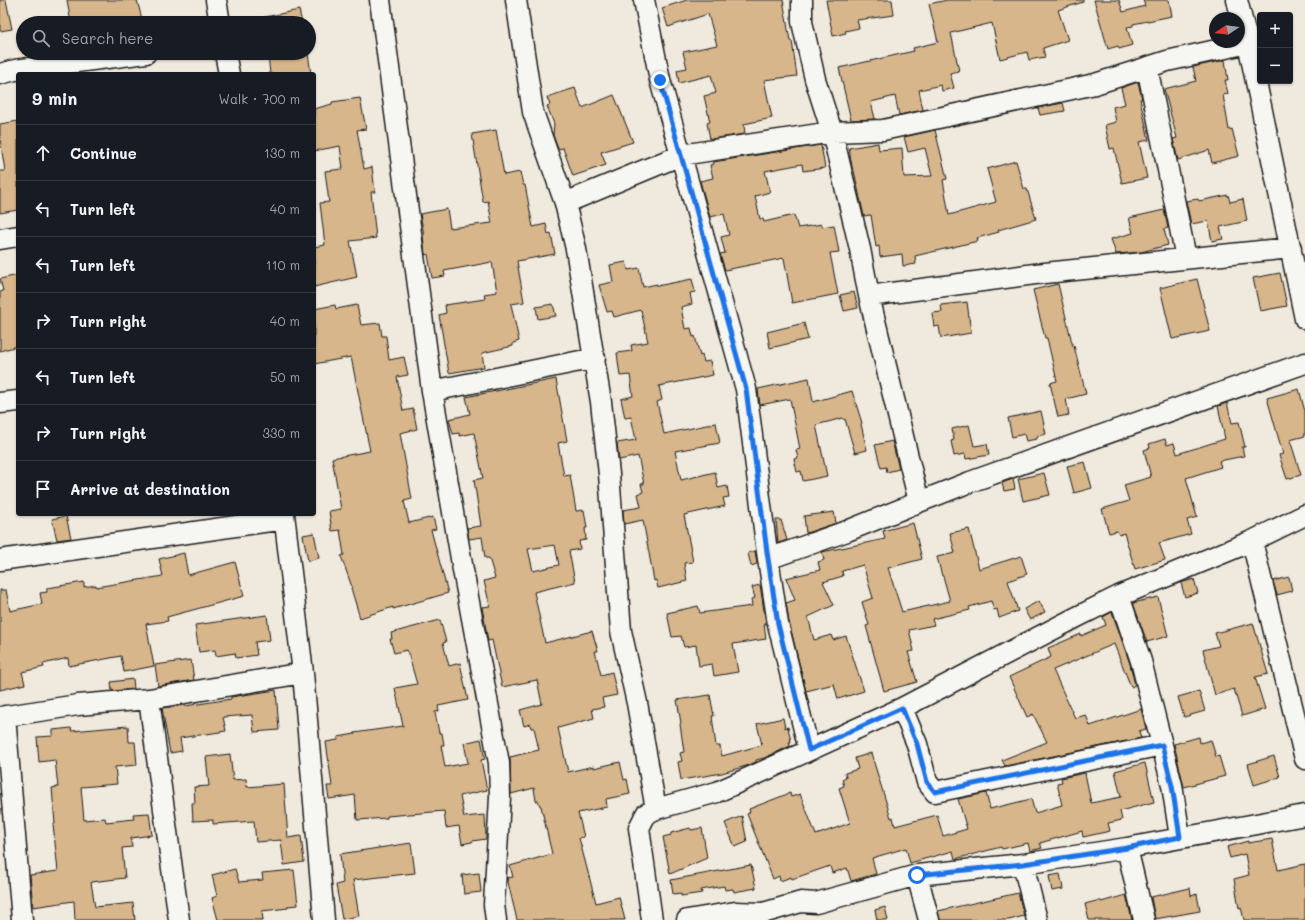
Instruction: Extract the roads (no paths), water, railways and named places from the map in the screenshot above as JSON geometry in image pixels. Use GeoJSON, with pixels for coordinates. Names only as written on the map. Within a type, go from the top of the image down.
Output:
{"type":"FeatureCollection","features":[{"type":"Feature","properties":{"kind":"street"},"geometry":{"type":"LineString","coordinates":[[216,0],[219,16]]}},
{"type":"Feature","properties":{"kind":"street"},"geometry":{"type":"LineString","coordinates":[[380,0],[432,391],[463,570],[499,763],[500,797],[494,905],[496,920]]}},
{"type":"Feature","properties":{"kind":"street"},"geometry":{"type":"LineString","coordinates":[[516,0],[533,112],[565,203],[576,249],[595,358],[608,467],[621,631],[637,702],[656,810]]}},
{"type":"Feature","properties":{"kind":"street"},"geometry":{"type":"LineString","coordinates":[[644,0],[660,80],[746,389],[778,624],[809,750]]}},
{"type":"Feature","properties":{"kind":"street"},"geometry":{"type":"LineString","coordinates":[[802,0],[802,22],[813,72],[832,132],[860,249],[869,296],[919,502]]}},
{"type":"Feature","properties":{"kind":"street"},"geometry":{"type":"LineString","coordinates":[[1237,0],[1248,43],[1305,319]]}},
{"type":"Feature","properties":{"kind":"street"},"geometry":{"type":"LineString","coordinates":[[565,203],[681,155],[832,132],[883,130],[1095,84],[1167,61],[1248,43]]}},
{"type":"Feature","properties":{"kind":"street"},"geometry":{"type":"LineString","coordinates":[[0,74],[15,70],[92,60]]}},
{"type":"Feature","properties":{"kind":"street"},"geometry":{"type":"LineString","coordinates":[[226,60],[229,72]]}},
{"type":"Feature","properties":{"kind":"street"},"geometry":{"type":"LineString","coordinates":[[1147,68],[1186,258]]}},
{"type":"Feature","properties":{"kind":"street"},"geometry":{"type":"LineString","coordinates":[[0,239],[16,236]]}},
{"type":"Feature","properties":{"kind":"street"},"geometry":{"type":"LineString","coordinates":[[869,296],[1035,274],[1291,248]]}},
{"type":"Feature","properties":{"kind":"street"},"geometry":{"type":"LineString","coordinates":[[432,391],[595,358]]}},
{"type":"Feature","properties":{"kind":"street"},"geometry":{"type":"LineString","coordinates":[[768,559],[847,531],[970,482],[1305,363]]}},
{"type":"Feature","properties":{"kind":"street"},"geometry":{"type":"LineString","coordinates":[[0,403],[16,401]]}},
{"type":"Feature","properties":{"kind":"street"},"geometry":{"type":"LineString","coordinates":[[652,920],[639,828],[646,814],[717,792],[902,708],[1119,596],[1252,541],[1305,515]]}},
{"type":"Feature","properties":{"kind":"street"},"geometry":{"type":"LineString","coordinates":[[0,560],[284,516],[303,673],[324,920]]}},
{"type":"Feature","properties":{"kind":"street"},"geometry":{"type":"LineString","coordinates":[[1252,541],[1305,759]]}},
{"type":"Feature","properties":{"kind":"street"},"geometry":{"type":"LineString","coordinates":[[1119,596],[1141,661],[1172,786],[1180,837]]}},
{"type":"Feature","properties":{"kind":"street"},"geometry":{"type":"LineString","coordinates":[[22,920],[2,716],[78,705],[149,698],[303,673]]}},
{"type":"Feature","properties":{"kind":"street"},"geometry":{"type":"LineString","coordinates":[[149,698],[179,920]]}},
{"type":"Feature","properties":{"kind":"street"},"geometry":{"type":"LineString","coordinates":[[902,708],[917,744],[927,782],[935,792],[1162,745]]}},
{"type":"Feature","properties":{"kind":"street"},"geometry":{"type":"LineString","coordinates":[[687,920],[735,912],[763,917],[801,902],[818,911],[917,875],[1023,864],[1127,848],[1305,815]]}},
{"type":"Feature","properties":{"kind":"street"},"geometry":{"type":"LineString","coordinates":[[1127,848],[1144,920]]}},
{"type":"Feature","properties":{"kind":"street"},"geometry":{"type":"LineString","coordinates":[[1023,864],[1037,920]]}},
{"type":"Feature","properties":{"kind":"street"},"geometry":{"type":"LineString","coordinates":[[917,875],[929,920]]}}]}
